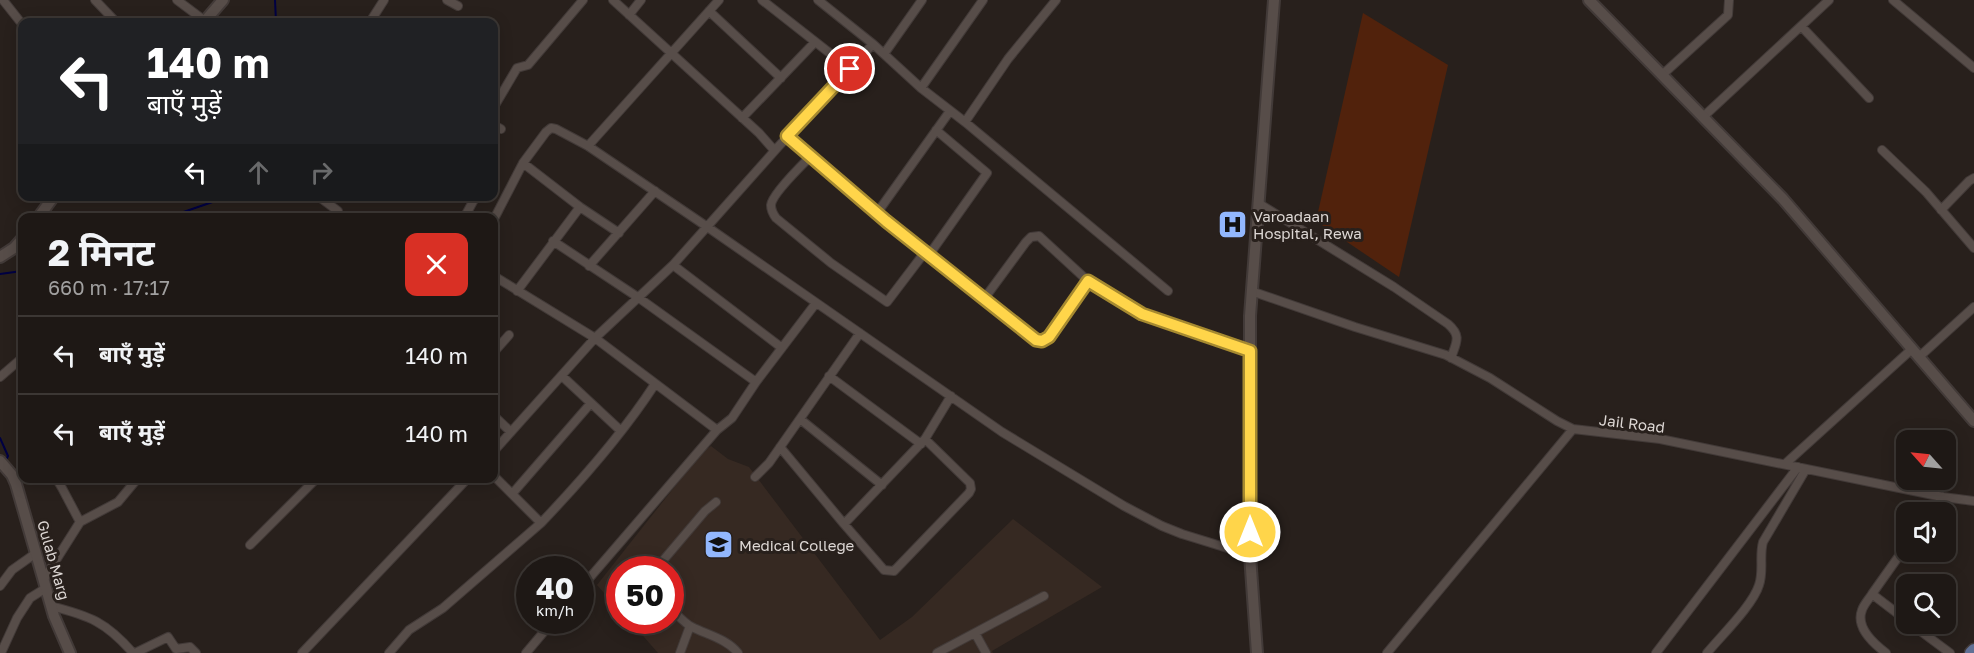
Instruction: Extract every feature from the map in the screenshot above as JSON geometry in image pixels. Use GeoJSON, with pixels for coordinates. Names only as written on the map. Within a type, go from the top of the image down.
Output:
{"type":"FeatureCollection","features":[{"type":"Feature","properties":{"kind":"main road"},"geometry":{"type":"LineString","coordinates":[[208,18],[223,0]]}},
{"type":"Feature","properties":{"kind":"main road"},"geometry":{"type":"LineString","coordinates":[[1257,653],[1250,555],[1251,291],[1274,0]]}},
{"type":"Feature","properties":{"kind":"main road"},"geometry":{"type":"LineString","coordinates":[[1589,0],[1783,199],[1974,421]]}},
{"type":"Feature","properties":{"kind":"main road"},"geometry":{"type":"LineString","coordinates":[[0,257],[18,244]]}},
{"type":"Feature","properties":{"kind":"main road","name":"Gulab Marg"},"geometry":{"type":"LineString","coordinates":[[0,461],[12,475],[51,606],[70,653]]}},
{"type":"Feature","properties":{"kind":"street"},"geometry":{"type":"LineString","coordinates":[[3,0],[18,19]]}},
{"type":"Feature","properties":{"kind":"street"},"geometry":{"type":"LineString","coordinates":[[95,0],[111,18]]}},
{"type":"Feature","properties":{"kind":"street"},"geometry":{"type":"LineString","coordinates":[[177,0],[200,18]]}},
{"type":"Feature","properties":{"kind":"street"},"geometry":{"type":"LineString","coordinates":[[373,18],[384,0]]}},
{"type":"Feature","properties":{"kind":"street"},"geometry":{"type":"LineString","coordinates":[[447,0],[458,6]]}},
{"type":"Feature","properties":{"kind":"street"},"geometry":{"type":"LineString","coordinates":[[498,101],[517,68],[528,65],[583,0]]}},
{"type":"Feature","properties":{"kind":"street"},"geometry":{"type":"LineString","coordinates":[[613,0],[774,150]]}},
{"type":"Feature","properties":{"kind":"street"},"geometry":{"type":"LineString","coordinates":[[629,15],[641,0]]}},
{"type":"Feature","properties":{"kind":"street"},"geometry":{"type":"LineString","coordinates":[[588,146],[719,0]]}},
{"type":"Feature","properties":{"kind":"street"},"geometry":{"type":"LineString","coordinates":[[762,0],[850,69]]}},
{"type":"Feature","properties":{"kind":"street"},"geometry":{"type":"LineString","coordinates":[[818,0],[873,44],[921,88],[1168,291]]}},
{"type":"Feature","properties":{"kind":"street"},"geometry":{"type":"LineString","coordinates":[[884,54],[922,0]]}},
{"type":"Feature","properties":{"kind":"street"},"geometry":{"type":"LineString","coordinates":[[921,88],[983,0]]}},
{"type":"Feature","properties":{"kind":"street"},"geometry":{"type":"LineString","coordinates":[[965,122],[1008,58],[1056,0]]}},
{"type":"Feature","properties":{"kind":"street"},"geometry":{"type":"LineString","coordinates":[[1662,75],[1728,15],[1729,0]]}},
{"type":"Feature","properties":{"kind":"street"},"geometry":{"type":"LineString","coordinates":[[1703,117],[1829,0]]}},
{"type":"Feature","properties":{"kind":"street"},"geometry":{"type":"LineString","coordinates":[[1893,0],[1974,68]]}},
{"type":"Feature","properties":{"kind":"street"},"geometry":{"type":"LineString","coordinates":[[709,11],[781,78]]}},
{"type":"Feature","properties":{"kind":"street"},"geometry":{"type":"LineString","coordinates":[[1801,26],[1869,98]]}},
{"type":"Feature","properties":{"kind":"street"},"geometry":{"type":"LineString","coordinates":[[742,118],[815,42]]}},
{"type":"Feature","properties":{"kind":"street"},"geometry":{"type":"LineString","coordinates":[[498,447],[595,338],[673,265],[774,150],[873,44]]}},
{"type":"Feature","properties":{"kind":"street"},"geometry":{"type":"LineString","coordinates":[[877,213],[950,111]]}},
{"type":"Feature","properties":{"kind":"street"},"geometry":{"type":"LineString","coordinates":[[497,213],[524,163],[546,132],[551,128],[556,129],[588,146],[655,191],[1002,432],[1124,506],[1162,526],[1250,555]]}},
{"type":"Feature","properties":{"kind":"street"},"geometry":{"type":"LineString","coordinates":[[811,156],[772,200],[772,212],[776,218],[831,262],[886,302],[927,254],[987,173],[936,130]]}},
{"type":"Feature","properties":{"kind":"street"},"geometry":{"type":"LineString","coordinates":[[787,136],[927,254],[1036,340],[1042,341],[1049,337],[1088,281]]}},
{"type":"Feature","properties":{"kind":"street"},"geometry":{"type":"LineString","coordinates":[[1882,150],[1926,192],[1974,248]]}},
{"type":"Feature","properties":{"kind":"street"},"geometry":{"type":"LineString","coordinates":[[524,163],[580,207],[619,233]]}},
{"type":"Feature","properties":{"kind":"street"},"geometry":{"type":"LineString","coordinates":[[1941,210],[1974,178]]}},
{"type":"Feature","properties":{"kind":"street"},"geometry":{"type":"LineString","coordinates":[[590,266],[655,191]]}},
{"type":"Feature","properties":{"kind":"street"},"geometry":{"type":"LineString","coordinates":[[325,201],[338,213]]}},
{"type":"Feature","properties":{"kind":"street"},"geometry":{"type":"LineString","coordinates":[[1258,203],[1395,286],[1448,324],[1455,330],[1457,338],[1451,358]]}},
{"type":"Feature","properties":{"kind":"street"},"geometry":{"type":"LineString","coordinates":[[517,291],[580,207]]}},
{"type":"Feature","properties":{"kind":"street"},"geometry":{"type":"LineString","coordinates":[[984,299],[1031,237],[1039,236],[1088,281],[1142,314],[1250,351]]}},
{"type":"Feature","properties":{"kind":"street"},"geometry":{"type":"LineString","coordinates":[[553,241],[639,298],[756,382]]}},
{"type":"Feature","properties":{"kind":"street"},"geometry":{"type":"LineString","coordinates":[[673,265],[782,348]]}},
{"type":"Feature","properties":{"kind":"street"},"geometry":{"type":"LineString","coordinates":[[498,279],[595,338],[717,430]]}},
{"type":"Feature","properties":{"kind":"street"},"geometry":{"type":"LineString","coordinates":[[1251,291],[1451,358],[1490,378],[1573,429],[1387,653]]}},
{"type":"Feature","properties":{"kind":"street"},"geometry":{"type":"LineString","coordinates":[[594,573],[717,430],[732,418],[756,382],[816,303]]}},
{"type":"Feature","properties":{"kind":"street"},"geometry":{"type":"LineString","coordinates":[[1785,464],[1915,353],[1974,307]]}},
{"type":"Feature","properties":{"kind":"street"},"geometry":{"type":"LineString","coordinates":[[755,477],[769,463],[860,333]]}},
{"type":"Feature","properties":{"kind":"street"},"geometry":{"type":"LineString","coordinates":[[498,347],[509,335]]}},
{"type":"Feature","properties":{"kind":"street"},"geometry":{"type":"LineString","coordinates":[[0,376],[18,361]]}},
{"type":"Feature","properties":{"kind":"street"},"geometry":{"type":"LineString","coordinates":[[562,376],[621,431]]}},
{"type":"Feature","properties":{"kind":"street"},"geometry":{"type":"LineString","coordinates":[[780,447],[884,570],[894,571],[969,493],[970,483],[923,441],[830,376]]}},
{"type":"Feature","properties":{"kind":"street"},"geometry":{"type":"LineString","coordinates":[[389,653],[409,630],[443,608],[541,523],[588,474],[655,384]]}},
{"type":"Feature","properties":{"kind":"street"},"geometry":{"type":"LineString","coordinates":[[844,524],[923,441],[951,396]]}},
{"type":"Feature","properties":{"kind":"street"},"geometry":{"type":"LineString","coordinates":[[513,494],[591,403]]}},
{"type":"Feature","properties":{"kind":"street"},"geometry":{"type":"LineString","coordinates":[[800,419],[882,485]]}},
{"type":"Feature","properties":{"kind":"street"},"geometry":{"type":"LineString","coordinates":[[498,420],[511,432]]}},
{"type":"Feature","properties":{"kind":"street","name":"Jail Road"},"geometry":{"type":"LineString","coordinates":[[1573,429],[1660,439],[1943,497],[1974,501]]}},
{"type":"Feature","properties":{"kind":"street"},"geometry":{"type":"LineString","coordinates":[[1656,653],[1802,468]]}},
{"type":"Feature","properties":{"kind":"street"},"geometry":{"type":"LineString","coordinates":[[1707,653],[1756,595],[1760,582],[1760,552],[1763,542],[1802,468]]}},
{"type":"Feature","properties":{"kind":"street"},"geometry":{"type":"LineString","coordinates":[[498,480],[541,523]]}},
{"type":"Feature","properties":{"kind":"street"},"geometry":{"type":"LineString","coordinates":[[60,483],[80,522]]}},
{"type":"Feature","properties":{"kind":"street"},"geometry":{"type":"LineString","coordinates":[[1,653],[17,618],[30,598],[45,583],[80,522],[118,502],[134,483]]}},
{"type":"Feature","properties":{"kind":"street"},"geometry":{"type":"LineString","coordinates":[[250,545],[311,483]]}},
{"type":"Feature","properties":{"kind":"street"},"geometry":{"type":"LineString","coordinates":[[302,653],[463,483]]}},
{"type":"Feature","properties":{"kind":"street"},"geometry":{"type":"LineString","coordinates":[[1939,502],[1943,497]]}},
{"type":"Feature","properties":{"kind":"street"},"geometry":{"type":"LineString","coordinates":[[667,556],[705,511],[716,502]]}},
{"type":"Feature","properties":{"kind":"street"},"geometry":{"type":"LineString","coordinates":[[0,586],[12,570],[36,553]]}},
{"type":"Feature","properties":{"kind":"street"},"geometry":{"type":"LineString","coordinates":[[1886,653],[1868,637],[1861,617],[1862,610],[1896,560]]}},
{"type":"Feature","properties":{"kind":"street"},"geometry":{"type":"LineString","coordinates":[[1872,594],[1896,612]]}},
{"type":"Feature","properties":{"kind":"street"},"geometry":{"type":"LineString","coordinates":[[937,653],[1044,596]]}},
{"type":"Feature","properties":{"kind":"street"},"geometry":{"type":"LineString","coordinates":[[51,606],[81,614],[103,624],[134,653],[168,637],[176,649],[190,647],[195,653]]}},
{"type":"Feature","properties":{"kind":"street"},"geometry":{"type":"LineString","coordinates":[[684,621],[690,626],[734,648],[738,653]]}},
{"type":"Feature","properties":{"kind":"street"},"geometry":{"type":"LineString","coordinates":[[680,653],[690,626]]}},
{"type":"Feature","properties":{"kind":"street"},"geometry":{"type":"LineString","coordinates":[[975,633],[986,653]]}},
{"type":"Feature","properties":{"kind":"street"},"geometry":{"type":"LineString","coordinates":[[526,653],[542,634]]}},
{"type":"Feature","properties":{"kind":"street"},"geometry":{"type":"LineString","coordinates":[[1924,634],[1950,653]]}},
{"type":"Feature","properties":{"kind":"shaded area"},"geometry":{"type":"Polygon","coordinates":[[[1363,13],[1448,65],[1399,277],[1316,221],[1363,13]]]}},
{"type":"Feature","properties":{"kind":"shaded area","name":"Medical College"},"geometry":{"type":"Polygon","coordinates":[[[711,446],[728,459],[749,467],[880,640],[912,617],[1013,519],[1102,587],[992,651],[993,653],[658,653],[641,634],[684,634],[684,556],[620,556],[702,452],[711,446]]]}},
{"type":"Feature","properties":{"kind":"shaded area","name":"Medical College"},"geometry":{"type":"Polygon","coordinates":[[[606,574],[606,595],[597,585],[606,574]]]}},
{"type":"Feature","properties":{"kind":"waterway"},"geometry":{"type":"LineString","coordinates":[[275,0],[276,18]]}},
{"type":"Feature","properties":{"kind":"waterway"},"geometry":{"type":"LineString","coordinates":[[181,213],[215,201]]}},
{"type":"Feature","properties":{"kind":"waterway"},"geometry":{"type":"LineString","coordinates":[[0,274],[18,272]]}},
{"type":"Feature","properties":{"kind":"waterway"},"geometry":{"type":"LineString","coordinates":[[0,438],[8,456],[5,462]]}},
{"type":"Feature","properties":{"kind":"place","name":"Varoadaan Hospital, Rewa"},"geometry":{"type":"Point","coordinates":[1232,225]}},
{"type":"Feature","properties":{"kind":"place","name":"Medical College"},"geometry":{"type":"Point","coordinates":[718,545]}},
{"type":"Feature","properties":{"kind":"route"},"geometry":{"type":"LineString","coordinates":[[850,69],[787,136],[886,221],[1036,340],[1042,341],[1049,337],[1088,281],[1142,314],[1250,351],[1250,532]]}}]}
